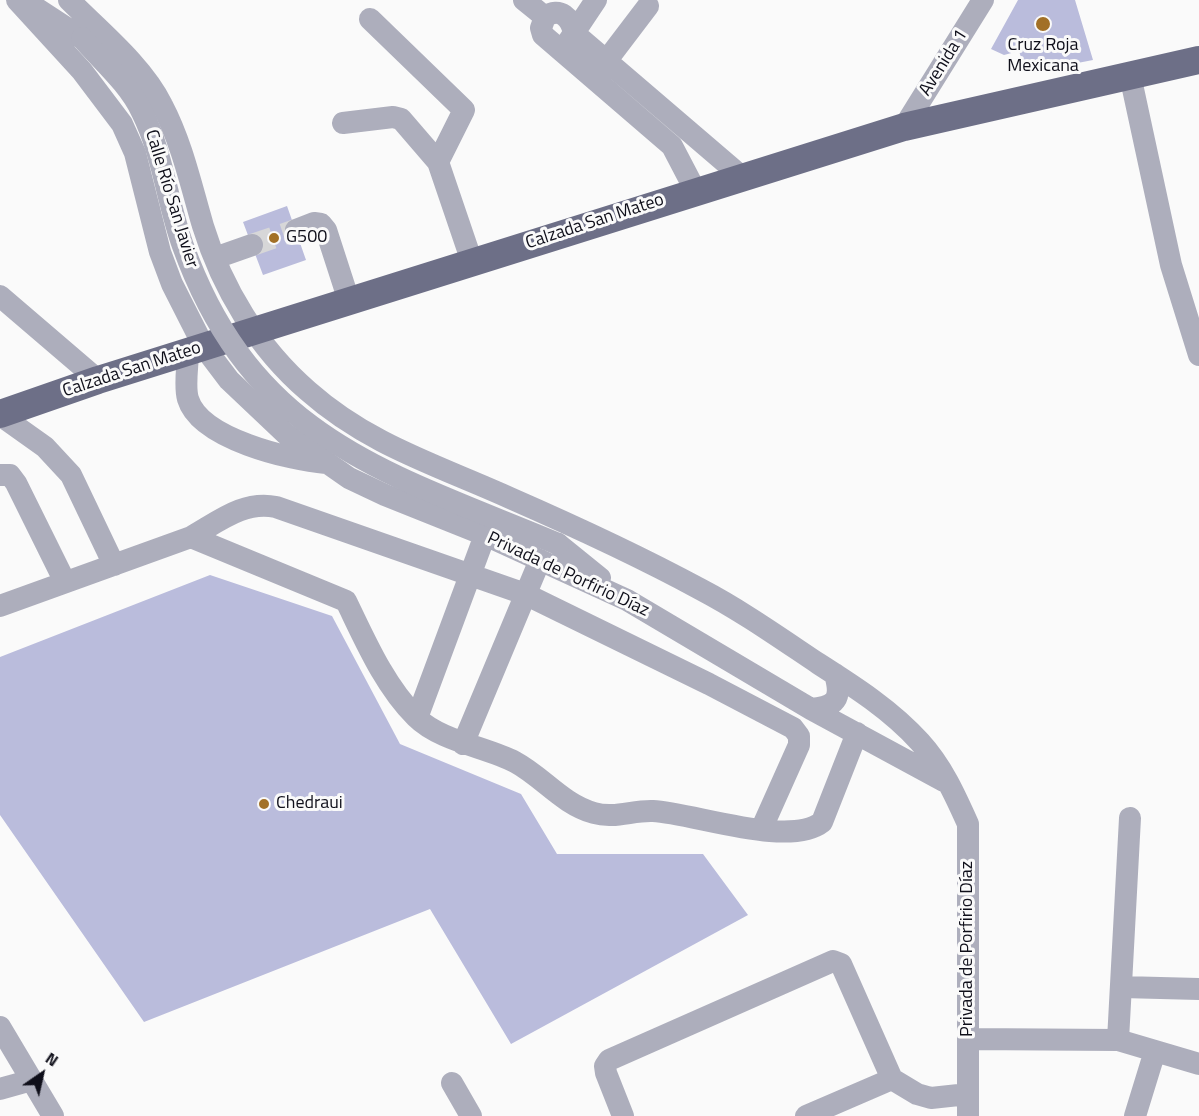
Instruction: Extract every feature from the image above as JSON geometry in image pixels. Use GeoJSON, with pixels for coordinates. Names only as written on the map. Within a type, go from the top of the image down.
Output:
{"type":"FeatureCollection","features":[{"type":"Feature","properties":{"kind":"main road","name":"Calzada San Mateo"},"geometry":{"type":"LineString","coordinates":[[0,415],[98,380],[255,332],[695,190],[904,127],[1199,60]]}},
{"type":"Feature","properties":{"kind":"street","name":"Calle Río San Javier"},"geometry":{"type":"LineString","coordinates":[[17,0],[82,71],[122,124],[135,153],[160,252],[180,300],[196,349]]}},
{"type":"Feature","properties":{"kind":"street","name":"Calle Río San Javier"},"geometry":{"type":"LineString","coordinates":[[25,0],[57,4],[127,58],[160,101],[177,138],[215,258],[255,332]]}},
{"type":"Feature","properties":{"kind":"street"},"geometry":{"type":"LineString","coordinates":[[525,0],[545,17],[541,28],[543,35],[568,41],[607,60],[741,176]]}},
{"type":"Feature","properties":{"kind":"street"},"geometry":{"type":"LineString","coordinates":[[568,41],[596,0]]}},
{"type":"Feature","properties":{"kind":"street","name":"Avenida 1"},"geometry":{"type":"LineString","coordinates":[[904,127],[983,0]]}},
{"type":"Feature","properties":{"kind":"street","name":"Calle Río San Javier"},"geometry":{"type":"LineString","coordinates":[[57,4],[142,110],[158,151],[173,214],[197,281],[230,343],[274,396],[339,447],[376,468],[595,561],[627,600]]}},
{"type":"Feature","properties":{"kind":"street"},"geometry":{"type":"LineString","coordinates":[[607,60],[648,6]]}},
{"type":"Feature","properties":{"kind":"street"},"geometry":{"type":"LineString","coordinates":[[370,19],[464,110],[438,162]]}},
{"type":"Feature","properties":{"kind":"street"},"geometry":{"type":"LineString","coordinates":[[568,41],[672,146],[695,190]]}},
{"type":"Feature","properties":{"kind":"street"},"geometry":{"type":"LineString","coordinates":[[1130,75],[1171,265],[1199,355]]}},
{"type":"Feature","properties":{"kind":"street"},"geometry":{"type":"LineString","coordinates":[[344,123],[393,117],[401,119],[438,162],[471,262]]}},
{"type":"Feature","properties":{"kind":"street"},"geometry":{"type":"LineString","coordinates":[[296,230],[314,223],[321,224],[326,230],[348,302]]}},
{"type":"Feature","properties":{"kind":"street"},"geometry":{"type":"LineString","coordinates":[[215,258],[252,245]]}},
{"type":"Feature","properties":{"kind":"street"},"geometry":{"type":"LineString","coordinates":[[180,300],[205,308],[215,305],[228,285]]}},
{"type":"Feature","properties":{"kind":"street"},"geometry":{"type":"LineString","coordinates":[[0,296],[98,380]]}},
{"type":"Feature","properties":{"kind":"street","name":"Privada de Porfirio Díaz"},"geometry":{"type":"LineString","coordinates":[[255,332],[283,368],[330,409],[372,438],[406,455],[509,497],[700,589],[835,674],[893,714],[922,744],[951,785],[968,824],[968,1105]]}},
{"type":"Feature","properties":{"kind":"street"},"geometry":{"type":"LineString","coordinates":[[196,349],[188,399],[202,419],[235,440],[296,461],[327,463]]}},
{"type":"Feature","properties":{"kind":"street","name":"Privada de Porfirio Díaz"},"geometry":{"type":"LineString","coordinates":[[196,349],[286,434],[327,463],[385,495],[485,535],[627,600],[811,709],[951,785]]}},
{"type":"Feature","properties":{"kind":"street"},"geometry":{"type":"LineString","coordinates":[[246,397],[250,378],[256,370],[264,366],[283,368]]}},
{"type":"Feature","properties":{"kind":"street"},"geometry":{"type":"LineString","coordinates":[[0,415],[45,447],[71,475],[114,564]]}},
{"type":"Feature","properties":{"kind":"street"},"geometry":{"type":"LineString","coordinates":[[0,475],[10,475],[16,483],[65,582]]}},
{"type":"Feature","properties":{"kind":"street"},"geometry":{"type":"LineString","coordinates":[[0,606],[191,537],[244,508],[260,504],[471,573],[525,594],[793,728],[799,735],[799,745],[761,830]]}},
{"type":"Feature","properties":{"kind":"street"},"geometry":{"type":"LineString","coordinates":[[417,718],[485,535]]}},
{"type":"Feature","properties":{"kind":"street"},"geometry":{"type":"LineString","coordinates":[[191,537],[345,601],[380,669],[417,718],[463,744],[515,762],[571,804],[595,813],[609,816],[654,811],[761,830],[809,829],[822,822],[857,733]]}},
{"type":"Feature","properties":{"kind":"street"},"geometry":{"type":"LineString","coordinates":[[463,744],[540,560]]}},
{"type":"Feature","properties":{"kind":"street","name":"Calle Río San Javier"},"geometry":{"type":"LineString","coordinates":[[595,561],[639,560]]}},
{"type":"Feature","properties":{"kind":"street"},"geometry":{"type":"LineString","coordinates":[[811,709],[828,707],[836,700],[840,691],[835,674]]}},
{"type":"Feature","properties":{"kind":"street"},"geometry":{"type":"LineString","coordinates":[[1118,1040],[1130,818]]}},
{"type":"Feature","properties":{"kind":"street"},"geometry":{"type":"LineString","coordinates":[[623,1116],[606,1073],[605,1066],[609,1060],[833,961],[842,964],[892,1079],[917,1094],[968,1105]]}},
{"type":"Feature","properties":{"kind":"street"},"geometry":{"type":"LineString","coordinates":[[1122,987],[1199,989]]}},
{"type":"Feature","properties":{"kind":"street"},"geometry":{"type":"LineString","coordinates":[[0,1027],[53,1116]]}},
{"type":"Feature","properties":{"kind":"street"},"geometry":{"type":"LineString","coordinates":[[968,1040],[1118,1040],[1199,1064]]}},
{"type":"Feature","properties":{"kind":"street"},"geometry":{"type":"LineString","coordinates":[[1135,1116],[1155,1051]]}},
{"type":"Feature","properties":{"kind":"street"},"geometry":{"type":"LineString","coordinates":[[806,1116],[892,1079]]}},
{"type":"Feature","properties":{"kind":"street"},"geometry":{"type":"LineString","coordinates":[[0,1089],[32,1080]]}},
{"type":"Feature","properties":{"kind":"street"},"geometry":{"type":"LineString","coordinates":[[452,1083],[471,1116]]}},
{"type":"Feature","properties":{"kind":"building","name":"Cruz Roja Mexicana"},"geometry":{"type":"Polygon","coordinates":[[[1018,0],[1075,0],[1093,60],[1026,73],[1019,51],[1004,55],[991,49],[1018,0]]]}},
{"type":"Feature","properties":{"kind":"building","name":"G500"},"geometry":{"type":"Polygon","coordinates":[[[287,206],[306,260],[263,275],[243,222],[287,206]]]}},
{"type":"Feature","properties":{"kind":"building","name":"Chedraui"},"geometry":{"type":"Polygon","coordinates":[[[210,575],[332,616],[400,744],[521,794],[557,854],[703,854],[748,915],[511,1044],[430,909],[144,1022],[0,815],[0,657],[210,575]]]}},
{"type":"Feature","properties":{"kind":"tunnel"},"geometry":{"type":"LineString","coordinates":[[252,245],[296,230]]}},
{"type":"Feature","properties":{"kind":"place","name":"Cruz Roja Mexicana"},"geometry":{"type":"Point","coordinates":[1043,24]}},
{"type":"Feature","properties":{"kind":"place","name":"G500"},"geometry":{"type":"Point","coordinates":[274,238]}},
{"type":"Feature","properties":{"kind":"place","name":"Chedraui"},"geometry":{"type":"Point","coordinates":[264,804]}}]}
